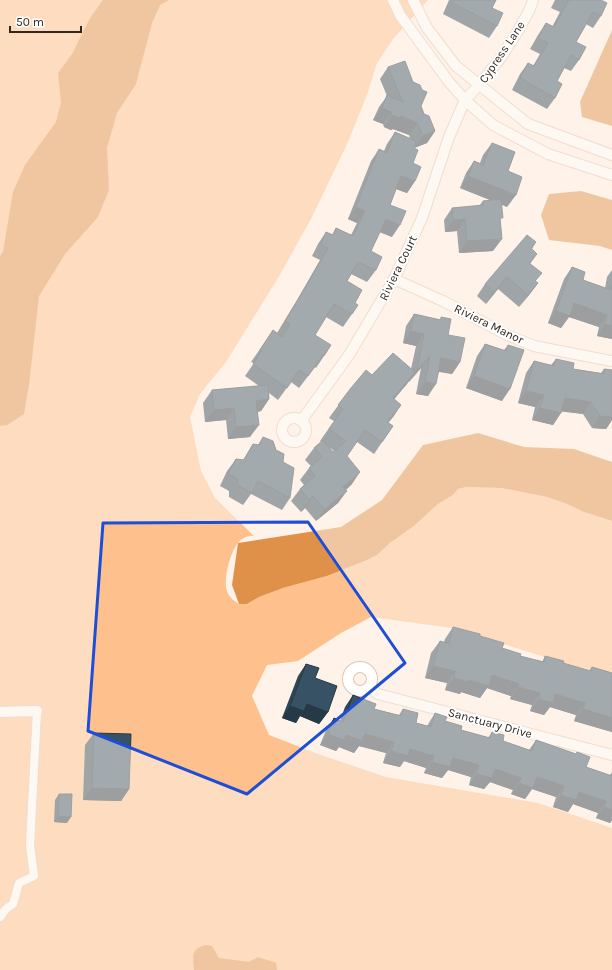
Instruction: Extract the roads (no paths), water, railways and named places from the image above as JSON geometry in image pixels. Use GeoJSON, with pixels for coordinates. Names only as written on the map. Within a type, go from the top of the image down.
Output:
{"type":"FeatureCollection","features":[{"type":"Feature","properties":{"kind":"street"},"geometry":{"type":"LineString","coordinates":[[394,0],[400,15],[449,82],[493,125],[548,154],[612,175]]}},
{"type":"Feature","properties":{"kind":"street"},"geometry":{"type":"LineString","coordinates":[[413,0],[427,28],[456,66],[528,124],[612,155]]}},
{"type":"Feature","properties":{"kind":"street","name":"Cypress Lane"},"geometry":{"type":"LineString","coordinates":[[466,100],[502,56],[529,11],[533,0]]}},
{"type":"Feature","properties":{"kind":"street","name":"Riviera Court"},"geometry":{"type":"LineString","coordinates":[[301,420],[349,355],[394,279],[422,218],[449,137],[466,100]]}},
{"type":"Feature","properties":{"kind":"street","name":"Riviera Manor"},"geometry":{"type":"LineString","coordinates":[[394,279],[445,302],[507,335],[534,346],[612,361]]}},
{"type":"Feature","properties":{"kind":"street","name":"Sanctuary Drive"},"geometry":{"type":"LineString","coordinates":[[369,687],[378,694],[612,755]]}},
{"type":"Feature","properties":{"kind":"street"},"geometry":{"type":"LineString","coordinates":[[0,712],[37,711],[30,845],[34,876],[19,883],[13,904],[6,909],[0,918]]}}]}
